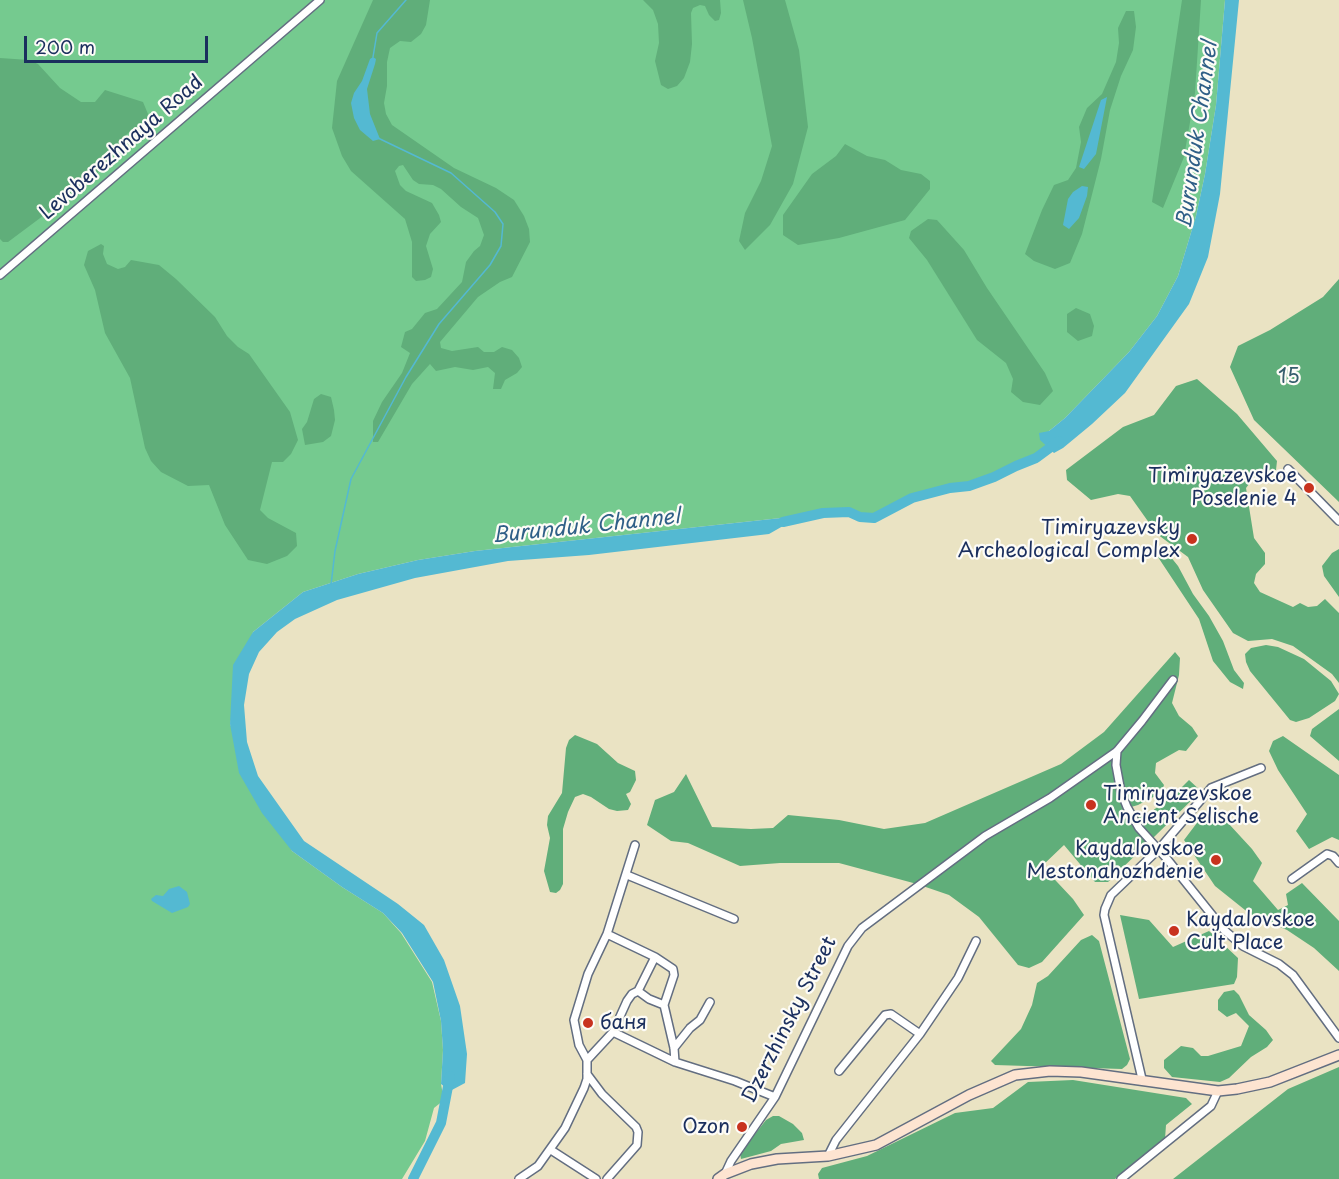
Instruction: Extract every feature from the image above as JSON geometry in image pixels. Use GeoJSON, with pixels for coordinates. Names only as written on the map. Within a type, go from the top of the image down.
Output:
{"type":"FeatureCollection","features":[{"type":"Feature","properties":{"kind":"street","name":"Levoberezhnaya Road"},"geometry":{"type":"LineString","coordinates":[[0,275],[320,0]]}},
{"type":"Feature","properties":{"kind":"street"},"geometry":{"type":"LineString","coordinates":[[1288,469],[1339,521]]}},
{"type":"Feature","properties":{"kind":"street","name":"Dzerzhinsky Street"},"geometry":{"type":"LineString","coordinates":[[721,1176],[775,1097],[854,938],[871,919],[985,836],[1050,798],[1117,751],[1173,680]]}},
{"type":"Feature","properties":{"kind":"street"},"geometry":{"type":"LineString","coordinates":[[1117,751],[1118,779],[1126,807],[1139,828],[1229,935],[1252,951],[1289,971],[1338,1034]]}},
{"type":"Feature","properties":{"kind":"street"},"geometry":{"type":"LineString","coordinates":[[1142,1079],[1104,915],[1105,909],[1111,895],[1159,849],[1211,788],[1261,768]]}},
{"type":"Feature","properties":{"kind":"street"},"geometry":{"type":"LineString","coordinates":[[519,1179],[538,1166],[551,1150],[581,1098],[587,1074],[587,1060],[579,1045],[574,1020],[588,974],[607,934],[635,845]]}},
{"type":"Feature","properties":{"kind":"street"},"geometry":{"type":"LineString","coordinates":[[1292,879],[1327,854],[1334,856],[1339,863]]}},
{"type":"Feature","properties":{"kind":"street"},"geometry":{"type":"LineString","coordinates":[[627,875],[734,919]]}},
{"type":"Feature","properties":{"kind":"street"},"geometry":{"type":"LineString","coordinates":[[607,934],[671,966],[674,975],[664,1005],[675,1062]]}},
{"type":"Feature","properties":{"kind":"street"},"geometry":{"type":"LineString","coordinates":[[828,1156],[836,1140],[920,1034],[958,978],[976,941]]}},
{"type":"Feature","properties":{"kind":"street"},"geometry":{"type":"LineString","coordinates":[[587,1060],[613,1032],[627,1001],[632,994],[638,991],[655,957]]}},
{"type":"Feature","properties":{"kind":"street"},"geometry":{"type":"LineString","coordinates":[[638,991],[649,999],[664,1005]]}},
{"type":"Feature","properties":{"kind":"street"},"geometry":{"type":"LineString","coordinates":[[674,1048],[690,1028],[700,1020],[710,1002]]}},
{"type":"Feature","properties":{"kind":"street"},"geometry":{"type":"LineString","coordinates":[[839,1071],[885,1015],[891,1014],[920,1034]]}},
{"type":"Feature","properties":{"kind":"street"},"geometry":{"type":"LineString","coordinates":[[613,1032],[675,1062],[735,1081],[775,1097]]}},
{"type":"Feature","properties":{"kind":"street"},"geometry":{"type":"LineString","coordinates":[[721,1176],[751,1164],[828,1156],[876,1145],[969,1095],[1015,1075],[1065,1071],[1218,1090],[1237,1089],[1270,1082],[1339,1055]]}},
{"type":"Feature","properties":{"kind":"street"},"geometry":{"type":"LineString","coordinates":[[587,1074],[602,1094],[636,1127],[638,1132],[637,1145],[607,1179]]}},
{"type":"Feature","properties":{"kind":"street"},"geometry":{"type":"LineString","coordinates":[[1121,1179],[1211,1106],[1218,1090]]}},
{"type":"Feature","properties":{"kind":"street"},"geometry":{"type":"LineString","coordinates":[[551,1150],[596,1179]]}},
{"type":"Feature","properties":{"kind":"green space"},"geometry":{"type":"Polygon","coordinates":[[[0,0],[1225,0],[1216,105],[1205,174],[1196,216],[1178,276],[1157,316],[1129,352],[1065,418],[1049,431],[1045,443],[1049,449],[1036,458],[969,486],[950,488],[912,498],[874,518],[860,517],[849,512],[823,513],[797,518],[475,551],[418,560],[358,574],[303,592],[253,632],[230,724],[292,851],[383,913],[401,933],[432,982],[441,1021],[443,1050],[441,1084],[444,1100],[434,1108],[425,1141],[402,1179],[0,1179],[0,0]]]}},
{"type":"Feature","properties":{"kind":"green space"},"geometry":{"type":"Polygon","coordinates":[[[373,0],[430,0],[426,25],[421,34],[411,42],[400,41],[390,48],[384,103],[386,114],[392,125],[454,168],[496,188],[514,200],[529,229],[530,242],[512,277],[478,297],[440,342],[441,348],[452,351],[478,347],[484,352],[494,352],[502,347],[512,350],[519,358],[522,367],[505,380],[501,389],[493,389],[495,373],[488,367],[473,370],[455,367],[436,371],[430,364],[412,384],[378,442],[373,442],[373,421],[382,402],[402,373],[410,353],[401,347],[405,332],[412,329],[425,313],[437,309],[462,282],[466,262],[480,246],[484,235],[478,218],[461,207],[441,189],[433,185],[419,184],[413,180],[403,165],[399,166],[395,171],[400,185],[406,191],[432,203],[441,222],[430,234],[426,246],[433,269],[431,277],[416,281],[412,277],[412,242],[405,219],[351,171],[342,156],[332,128],[337,81],[373,0]]]}},
{"type":"Feature","properties":{"kind":"green space"},"geometry":{"type":"Polygon","coordinates":[[[643,0],[720,0],[719,20],[715,21],[709,15],[705,6],[700,5],[693,8],[690,62],[684,78],[677,86],[668,89],[661,85],[655,61],[659,43],[658,24],[653,10],[643,0]]]}},
{"type":"Feature","properties":{"kind":"green space"},"geometry":{"type":"Polygon","coordinates":[[[743,0],[785,0],[799,50],[808,127],[793,184],[770,225],[745,250],[739,241],[745,213],[761,181],[772,146],[743,0]]]}},
{"type":"Feature","properties":{"kind":"green space"},"geometry":{"type":"Polygon","coordinates":[[[1182,0],[1201,0],[1195,93],[1184,157],[1163,208],[1152,202],[1182,0]]]}},
{"type":"Feature","properties":{"kind":"green space"},"geometry":{"type":"Polygon","coordinates":[[[1126,11],[1134,11],[1136,27],[1133,50],[1121,76],[1110,110],[1101,159],[1082,234],[1070,263],[1055,269],[1034,261],[1025,254],[1054,185],[1068,180],[1076,168],[1081,142],[1079,127],[1087,108],[1102,94],[1116,62],[1119,43],[1118,28],[1126,11]]]}},
{"type":"Feature","properties":{"kind":"green space"},"geometry":{"type":"Polygon","coordinates":[[[0,58],[29,60],[38,64],[60,88],[81,102],[95,102],[105,90],[143,102],[148,114],[147,119],[127,134],[112,151],[105,166],[83,186],[8,242],[0,239],[0,58]]]}},
{"type":"Feature","properties":{"kind":"green space"},"geometry":{"type":"Polygon","coordinates":[[[845,144],[867,156],[885,160],[901,170],[921,174],[930,181],[930,189],[905,220],[839,238],[798,245],[783,235],[783,215],[812,174],[836,156],[845,144]]]}},
{"type":"Feature","properties":{"kind":"green space"},"geometry":{"type":"Polygon","coordinates":[[[928,219],[937,220],[964,250],[1045,373],[1053,391],[1040,405],[1023,402],[1011,392],[1013,379],[1006,363],[977,340],[927,260],[909,238],[911,231],[928,219]]]}},
{"type":"Feature","properties":{"kind":"green space"},"geometry":{"type":"Polygon","coordinates":[[[101,244],[104,246],[103,254],[107,264],[118,269],[125,267],[131,260],[159,265],[176,279],[215,317],[227,336],[249,354],[290,412],[298,440],[291,454],[283,462],[272,462],[260,510],[268,518],[296,533],[297,546],[287,556],[267,564],[248,560],[225,525],[209,485],[188,486],[161,472],[151,461],[145,448],[130,378],[105,333],[95,290],[84,265],[88,251],[101,244]]]}},
{"type":"Feature","properties":{"kind":"green space","name":"15"},"geometry":{"type":"Polygon","coordinates":[[[1339,279],[1339,502],[1254,420],[1230,367],[1238,346],[1270,330],[1323,297],[1339,279]]]}},
{"type":"Feature","properties":{"kind":"green space"},"geometry":{"type":"Polygon","coordinates":[[[1076,308],[1090,314],[1094,326],[1092,336],[1078,341],[1067,332],[1067,314],[1076,308]]]}},
{"type":"Feature","properties":{"kind":"green space"},"geometry":{"type":"Polygon","coordinates":[[[1197,379],[1237,414],[1277,461],[1276,470],[1255,476],[1246,488],[1254,538],[1265,553],[1265,564],[1256,574],[1254,583],[1260,592],[1293,607],[1300,603],[1308,607],[1317,606],[1325,599],[1339,613],[1339,683],[1332,674],[1293,646],[1272,639],[1248,641],[1233,633],[1203,590],[1188,557],[1157,534],[1130,496],[1118,494],[1091,500],[1067,480],[1066,470],[1123,427],[1154,415],[1176,386],[1197,379]]]}},
{"type":"Feature","properties":{"kind":"green space"},"geometry":{"type":"Polygon","coordinates":[[[321,394],[331,397],[335,420],[331,436],[323,442],[305,445],[302,429],[307,422],[314,399],[321,394]]]}},
{"type":"Feature","properties":{"kind":"green space"},"geometry":{"type":"Polygon","coordinates":[[[1154,543],[1166,551],[1178,566],[1193,594],[1209,616],[1223,641],[1234,670],[1244,683],[1243,689],[1230,682],[1213,661],[1199,619],[1152,548],[1154,543]]]}},
{"type":"Feature","properties":{"kind":"green space"},"geometry":{"type":"Polygon","coordinates":[[[1339,549],[1339,597],[1324,576],[1322,566],[1332,553],[1339,549]]]}},
{"type":"Feature","properties":{"kind":"green space"},"geometry":{"type":"Polygon","coordinates":[[[1266,645],[1278,647],[1304,659],[1331,681],[1339,694],[1335,701],[1309,718],[1296,722],[1290,720],[1250,671],[1246,662],[1245,654],[1251,648],[1266,645]]]}},
{"type":"Feature","properties":{"kind":"green space"},"geometry":{"type":"Polygon","coordinates":[[[1175,652],[1180,658],[1179,675],[1172,703],[1179,716],[1192,727],[1198,736],[1186,751],[1179,750],[1156,763],[1155,773],[1164,785],[1161,793],[1138,805],[1124,809],[1121,814],[1124,819],[1152,811],[1173,796],[1189,780],[1201,791],[1108,882],[1095,882],[1064,845],[1042,866],[1073,899],[1084,915],[1042,962],[1029,968],[1018,965],[979,917],[949,895],[839,863],[740,866],[688,843],[671,841],[647,825],[655,800],[674,792],[686,774],[712,827],[773,828],[788,815],[839,820],[884,829],[925,823],[1061,764],[1104,732],[1175,652]]]}},
{"type":"Feature","properties":{"kind":"green space"},"geometry":{"type":"Polygon","coordinates":[[[1339,709],[1339,761],[1310,736],[1312,729],[1339,709]]]}},
{"type":"Feature","properties":{"kind":"green space"},"geometry":{"type":"Polygon","coordinates":[[[575,735],[597,744],[618,763],[635,771],[636,780],[630,792],[626,794],[631,804],[628,810],[609,809],[583,794],[575,797],[563,829],[563,884],[556,893],[550,892],[544,871],[550,838],[547,825],[548,816],[562,793],[566,748],[569,740],[575,735]]]}},
{"type":"Feature","properties":{"kind":"green space"},"geometry":{"type":"Polygon","coordinates":[[[1283,736],[1339,775],[1339,840],[1332,837],[1309,849],[1296,831],[1307,814],[1278,770],[1269,751],[1273,741],[1283,736]]]}},
{"type":"Feature","properties":{"kind":"green space"},"geometry":{"type":"Polygon","coordinates":[[[1206,811],[1217,811],[1252,849],[1262,863],[1253,881],[1278,910],[1288,905],[1286,894],[1302,883],[1339,921],[1339,971],[1314,948],[1287,930],[1250,914],[1215,886],[1184,840],[1206,811]]]}},
{"type":"Feature","properties":{"kind":"green space"},"geometry":{"type":"Polygon","coordinates":[[[1120,915],[1149,920],[1173,947],[1209,931],[1238,958],[1237,977],[1234,984],[1139,999],[1120,915]]]}},
{"type":"Feature","properties":{"kind":"green space"},"geometry":{"type":"Polygon","coordinates":[[[1092,935],[1099,941],[1130,1059],[1127,1065],[1122,1069],[995,1065],[991,1061],[1021,1029],[1032,1005],[1037,983],[1048,976],[1081,940],[1092,935]]]}},
{"type":"Feature","properties":{"kind":"green space"},"geometry":{"type":"Polygon","coordinates":[[[1234,990],[1249,1015],[1266,1030],[1273,1040],[1229,1078],[1220,1082],[1172,1077],[1164,1068],[1164,1060],[1181,1046],[1193,1048],[1201,1056],[1208,1056],[1241,1046],[1249,1026],[1236,1013],[1227,1017],[1218,1010],[1218,1000],[1224,992],[1234,990]]]}},
{"type":"Feature","properties":{"kind":"green space"},"geometry":{"type":"Polygon","coordinates":[[[1339,1067],[1339,1179],[1173,1179],[1288,1089],[1339,1067]]]}},
{"type":"Feature","properties":{"kind":"green space"},"geometry":{"type":"Polygon","coordinates":[[[1073,1080],[1186,1098],[1192,1104],[1166,1125],[1165,1139],[1115,1179],[819,1179],[818,1174],[822,1168],[867,1156],[955,1113],[993,1108],[1028,1082],[1073,1080]]]}},
{"type":"Feature","properties":{"kind":"green space"},"geometry":{"type":"Polygon","coordinates":[[[779,1116],[793,1124],[802,1133],[804,1140],[781,1144],[771,1151],[741,1159],[740,1153],[766,1120],[779,1116]]]}},
{"type":"Feature","properties":{"kind":"water"},"geometry":{"type":"Polygon","coordinates":[[[1225,0],[1239,0],[1220,194],[1208,257],[1189,304],[1125,393],[1092,424],[1054,453],[1040,440],[1039,433],[1049,431],[1065,418],[1129,352],[1157,316],[1178,276],[1196,216],[1205,174],[1216,105],[1225,0]]]}},
{"type":"Feature","properties":{"kind":"water"},"geometry":{"type":"Polygon","coordinates":[[[373,57],[376,59],[367,89],[370,114],[380,139],[373,141],[360,130],[354,118],[351,103],[370,59],[373,57]]]}},
{"type":"Feature","properties":{"kind":"water"},"geometry":{"type":"Polygon","coordinates":[[[1107,97],[1096,154],[1084,169],[1079,167],[1101,100],[1107,97]]]}},
{"type":"Feature","properties":{"kind":"water"},"geometry":{"type":"Polygon","coordinates":[[[1082,186],[1088,187],[1087,196],[1079,218],[1069,229],[1063,225],[1068,199],[1082,186]]]}},
{"type":"Feature","properties":{"kind":"water"},"geometry":{"type":"Polygon","coordinates":[[[797,518],[769,534],[589,555],[508,561],[415,578],[337,600],[295,619],[277,632],[259,652],[249,674],[244,705],[247,742],[258,776],[304,841],[398,904],[424,925],[444,960],[460,1006],[467,1054],[465,1083],[450,1091],[441,1084],[443,1050],[441,1021],[433,982],[402,933],[383,913],[292,851],[262,813],[239,773],[230,724],[233,665],[253,632],[303,592],[358,574],[418,560],[475,551],[797,518]]]}},
{"type":"Feature","properties":{"kind":"water"},"geometry":{"type":"Polygon","coordinates":[[[179,886],[187,892],[190,904],[188,907],[172,913],[152,901],[151,899],[156,895],[163,896],[169,889],[179,886]]]}},
{"type":"Feature","properties":{"kind":"waterway"},"geometry":{"type":"LineString","coordinates":[[373,57],[377,33],[406,0]]}},
{"type":"Feature","properties":{"kind":"waterway"},"geometry":{"type":"LineString","coordinates":[[331,585],[335,551],[351,479],[406,377],[439,324],[490,265],[501,246],[503,224],[495,212],[451,173],[378,138]]}},
{"type":"Feature","properties":{"kind":"waterway","name":"Burunduk Channel"},"geometry":{"type":"LineString","coordinates":[[783,522],[823,513],[849,512],[860,517],[874,518],[912,498],[950,488],[969,486],[994,477],[1036,458],[1059,441]]}},
{"type":"Feature","properties":{"kind":"waterway","name":"Burunduk Channel"},"geometry":{"type":"LineString","coordinates":[[413,1179],[441,1123],[450,1076]]}},
{"type":"Feature","properties":{"kind":"place","name":"Timiryazevskoe Poselenie 4"},"geometry":{"type":"Point","coordinates":[1309,488]}},
{"type":"Feature","properties":{"kind":"place","name":"Timiryazevsky Archeological Complex"},"geometry":{"type":"Point","coordinates":[1192,539]}},
{"type":"Feature","properties":{"kind":"place","name":"Timiryazevskoe Ancient Selische"},"geometry":{"type":"Point","coordinates":[1091,805]}},
{"type":"Feature","properties":{"kind":"place","name":"Kaydalovskoe Mestonahozhdenie"},"geometry":{"type":"Point","coordinates":[1216,860]}},
{"type":"Feature","properties":{"kind":"place","name":"Kaydalovskoe Cult Place"},"geometry":{"type":"Point","coordinates":[1174,931]}},
{"type":"Feature","properties":{"kind":"place","name":"баня"},"geometry":{"type":"Point","coordinates":[588,1023]}},
{"type":"Feature","properties":{"kind":"place","name":"Ozon"},"geometry":{"type":"Point","coordinates":[742,1127]}}]}
